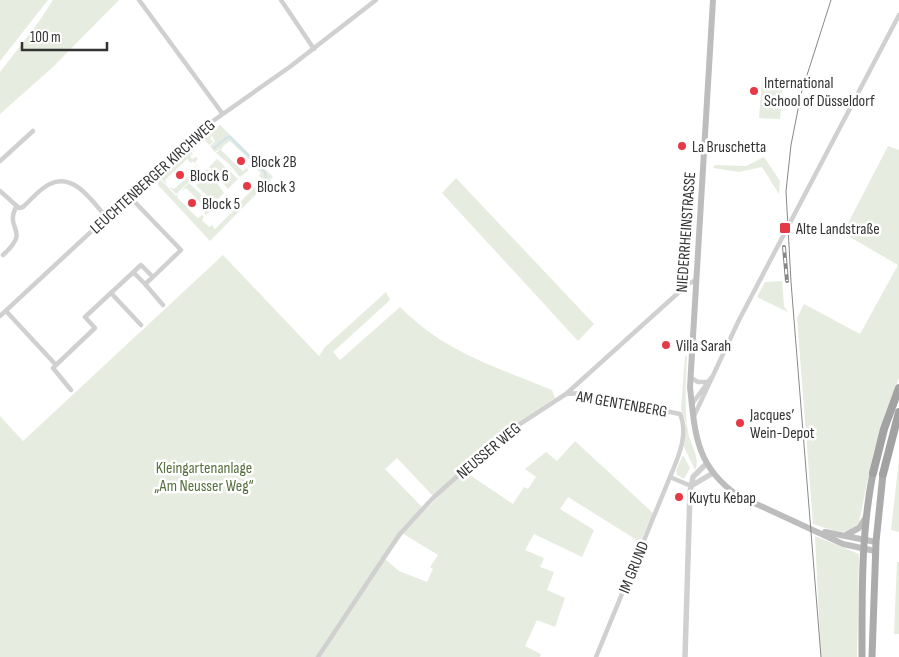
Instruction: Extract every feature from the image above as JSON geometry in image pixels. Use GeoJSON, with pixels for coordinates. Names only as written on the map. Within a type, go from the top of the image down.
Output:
{"type":"FeatureCollection","features":[{"type":"Feature","properties":{"kind":"highway"},"geometry":{"type":"LineString","coordinates":[[873,473],[884,429],[899,388]]}},
{"type":"Feature","properties":{"kind":"highway"},"geometry":{"type":"LineString","coordinates":[[883,474],[899,412]]}},
{"type":"Feature","properties":{"kind":"main road","name":"NIEDERRHEINSTRASSE"},"geometry":{"type":"LineString","coordinates":[[713,0],[690,378],[693,420],[697,443],[706,464],[724,486],[770,512],[818,530]]}},
{"type":"Feature","properties":{"kind":"main road"},"geometry":{"type":"LineString","coordinates":[[862,657],[864,541],[873,473]]}},
{"type":"Feature","properties":{"kind":"main road"},"geometry":{"type":"LineString","coordinates":[[872,657],[875,551],[883,474]]}},
{"type":"Feature","properties":{"kind":"main road"},"geometry":{"type":"LineString","coordinates":[[841,535],[852,534],[866,517]]}},
{"type":"Feature","properties":{"kind":"main road"},"geometry":{"type":"LineString","coordinates":[[818,530],[876,542]]}},
{"type":"Feature","properties":{"kind":"main road"},"geometry":{"type":"LineString","coordinates":[[818,530],[843,544],[875,551]]}},
{"type":"Feature","properties":{"kind":"street"},"geometry":{"type":"LineString","coordinates":[[139,0],[222,113]]}},
{"type":"Feature","properties":{"kind":"street"},"geometry":{"type":"LineString","coordinates":[[281,0],[314,49]]}},
{"type":"Feature","properties":{"kind":"street"},"geometry":{"type":"LineString","coordinates":[[366,0],[370,5]]}},
{"type":"Feature","properties":{"kind":"street","name":"LEUCHTENBERGER KIRCHWEG"},"geometry":{"type":"LineString","coordinates":[[0,316],[128,195],[222,113],[314,49],[376,0]]}},
{"type":"Feature","properties":{"kind":"street"},"geometry":{"type":"LineString","coordinates":[[693,420],[760,277],[899,15]]}},
{"type":"Feature","properties":{"kind":"street"},"geometry":{"type":"LineString","coordinates":[[0,161],[33,131]]}},
{"type":"Feature","properties":{"kind":"street"},"geometry":{"type":"LineString","coordinates":[[0,192],[16,207],[24,207],[49,184],[70,183],[80,188],[106,217]]}},
{"type":"Feature","properties":{"kind":"street"},"geometry":{"type":"LineString","coordinates":[[128,195],[181,250],[145,284]]}},
{"type":"Feature","properties":{"kind":"street"},"geometry":{"type":"LineString","coordinates":[[3,255],[16,242],[17,235],[12,214],[16,207]]}},
{"type":"Feature","properties":{"kind":"street"},"geometry":{"type":"LineString","coordinates":[[71,390],[53,368],[95,328],[85,317],[141,265],[153,277]]}},
{"type":"Feature","properties":{"kind":"street"},"geometry":{"type":"LineString","coordinates":[[134,273],[163,305]]}},
{"type":"Feature","properties":{"kind":"street","name":"NEUSSER WEG"},"geometry":{"type":"LineString","coordinates":[[318,657],[385,555],[412,520],[503,435],[566,394],[688,284],[696,280]]}},
{"type":"Feature","properties":{"kind":"street"},"geometry":{"type":"LineString","coordinates":[[112,293],[141,325]]}},
{"type":"Feature","properties":{"kind":"street"},"geometry":{"type":"LineString","coordinates":[[6,311],[56,365]]}},
{"type":"Feature","properties":{"kind":"street"},"geometry":{"type":"LineString","coordinates":[[692,404],[706,382],[714,375]]}},
{"type":"Feature","properties":{"kind":"street"},"geometry":{"type":"LineString","coordinates":[[690,378],[698,382],[706,382]]}},
{"type":"Feature","properties":{"kind":"street","name":"AM GENTENBERG"},"geometry":{"type":"LineString","coordinates":[[566,394],[580,393],[678,413],[682,422],[681,449],[670,477]]}},
{"type":"Feature","properties":{"kind":"street"},"geometry":{"type":"LineString","coordinates":[[685,657],[691,486],[693,477],[706,464]]}},
{"type":"Feature","properties":{"kind":"street"},"geometry":{"type":"LineString","coordinates":[[691,486],[712,473]]}},
{"type":"Feature","properties":{"kind":"street"},"geometry":{"type":"LineString","coordinates":[[670,477],[691,486]]}},
{"type":"Feature","properties":{"kind":"street","name":"IM GRUND"},"geometry":{"type":"LineString","coordinates":[[596,657],[670,477]]}},
{"type":"Feature","properties":{"kind":"green space"},"geometry":{"type":"Polygon","coordinates":[[[0,0],[48,0],[0,61],[0,0]]]}},
{"type":"Feature","properties":{"kind":"green space"},"geometry":{"type":"Polygon","coordinates":[[[53,0],[119,0],[53,67],[0,114],[0,72],[38,23],[53,0]]]}},
{"type":"Feature","properties":{"kind":"green space"},"geometry":{"type":"Polygon","coordinates":[[[762,80],[783,82],[780,119],[759,118],[762,80]]]}},
{"type":"Feature","properties":{"kind":"green space"},"geometry":{"type":"Polygon","coordinates":[[[220,125],[273,177],[210,241],[158,185],[158,179],[176,196],[179,192],[177,197],[198,218],[202,215],[204,217],[202,220],[209,227],[212,225],[215,229],[237,207],[234,204],[238,198],[241,201],[263,179],[259,176],[261,173],[253,166],[250,168],[248,166],[252,162],[230,141],[215,152],[210,146],[215,141],[212,136],[210,138],[213,142],[209,145],[205,140],[195,148],[193,146],[220,125]]]}},
{"type":"Feature","properties":{"kind":"green space"},"geometry":{"type":"Polygon","coordinates":[[[224,145],[221,150],[243,171],[246,168],[249,170],[240,177],[216,153],[224,145]]]}},
{"type":"Feature","properties":{"kind":"green space"},"geometry":{"type":"Polygon","coordinates":[[[888,146],[899,150],[899,378],[874,450],[859,522],[855,527],[845,532],[813,524],[797,318],[804,304],[860,334],[898,265],[843,233],[888,146]]]}},
{"type":"Feature","properties":{"kind":"green space"},"geometry":{"type":"Polygon","coordinates":[[[189,149],[193,154],[190,156],[192,159],[196,157],[198,159],[195,162],[201,170],[193,161],[191,163],[187,159],[165,180],[167,185],[160,177],[189,149]]]}},
{"type":"Feature","properties":{"kind":"green space"},"geometry":{"type":"Polygon","coordinates":[[[764,157],[780,181],[779,194],[762,167],[739,172],[713,168],[715,165],[746,166],[764,157]]]}},
{"type":"Feature","properties":{"kind":"green space"},"geometry":{"type":"Polygon","coordinates":[[[217,159],[238,179],[228,189],[209,167],[217,159]]]}},
{"type":"Feature","properties":{"kind":"green space"},"geometry":{"type":"Polygon","coordinates":[[[193,164],[200,172],[176,194],[169,187],[174,189],[193,172],[196,169],[193,164]]]}},
{"type":"Feature","properties":{"kind":"green space"},"geometry":{"type":"Polygon","coordinates":[[[207,169],[224,193],[214,203],[196,185],[201,180],[198,177],[207,169]]]}},
{"type":"Feature","properties":{"kind":"green space"},"geometry":{"type":"Polygon","coordinates":[[[456,178],[594,324],[578,341],[442,193],[456,178]]]}},
{"type":"Feature","properties":{"kind":"green space"},"geometry":{"type":"Polygon","coordinates":[[[189,183],[214,207],[206,215],[204,213],[207,210],[186,188],[181,191],[189,183]]]}},
{"type":"Feature","properties":{"kind":"green space","name":"Kleingartenanlage „Am Neusser Weg“"},"geometry":{"type":"Polygon","coordinates":[[[223,255],[319,356],[325,347],[386,292],[390,300],[333,352],[340,360],[400,307],[417,323],[453,347],[472,357],[552,390],[555,398],[501,434],[433,496],[397,458],[385,469],[422,507],[317,657],[0,657],[0,416],[23,441],[223,255]]]}},
{"type":"Feature","properties":{"kind":"green space"},"geometry":{"type":"Polygon","coordinates":[[[782,281],[784,306],[788,312],[757,297],[765,282],[782,281]]]}},
{"type":"Feature","properties":{"kind":"green space"},"geometry":{"type":"Polygon","coordinates":[[[685,356],[687,356],[687,423],[689,437],[697,461],[695,470],[684,447],[686,423],[681,409],[685,356]]]}},
{"type":"Feature","properties":{"kind":"green space"},"geometry":{"type":"Polygon","coordinates":[[[575,441],[653,513],[640,542],[568,497],[560,509],[594,530],[582,557],[534,534],[525,550],[544,558],[540,567],[554,572],[547,590],[565,598],[555,627],[537,620],[525,646],[541,654],[540,657],[320,657],[385,559],[399,571],[427,582],[433,569],[430,567],[438,555],[402,533],[464,471],[513,504],[524,487],[528,489],[536,477],[525,469],[546,452],[557,461],[575,441]]]}},
{"type":"Feature","properties":{"kind":"green space"},"geometry":{"type":"Polygon","coordinates":[[[683,455],[690,468],[684,479],[677,475],[676,471],[683,455]]]}},
{"type":"Feature","properties":{"kind":"green space"},"geometry":{"type":"Polygon","coordinates":[[[899,459],[899,532],[891,530],[899,459]]]}},
{"type":"Feature","properties":{"kind":"green space"},"geometry":{"type":"Polygon","coordinates":[[[815,536],[859,554],[857,657],[821,657],[815,536]]]}},
{"type":"Feature","properties":{"kind":"green space"},"geometry":{"type":"Polygon","coordinates":[[[897,562],[899,562],[899,634],[894,634],[897,562]]]}},
{"type":"Feature","properties":{"kind":"waterway"},"geometry":{"type":"LineString","coordinates":[[214,148],[229,136],[265,172],[266,179],[270,183]]}},
{"type":"Feature","properties":{"kind":"tram line"},"geometry":{"type":"LineString","coordinates":[[821,657],[791,282],[786,191],[791,145],[801,94],[831,0]]}},
{"type":"Feature","properties":{"kind":"railway"},"geometry":{"type":"LineString","coordinates":[[784,247],[787,281]]}},
{"type":"Feature","properties":{"kind":"place","name":"International School of Düsseldorf"},"geometry":{"type":"Point","coordinates":[754,91]}},
{"type":"Feature","properties":{"kind":"place","name":"La Bruschetta"},"geometry":{"type":"Point","coordinates":[682,146]}},
{"type":"Feature","properties":{"kind":"place","name":"Block 2B"},"geometry":{"type":"Point","coordinates":[241,161]}},
{"type":"Feature","properties":{"kind":"place","name":"Block 6"},"geometry":{"type":"Point","coordinates":[180,175]}},
{"type":"Feature","properties":{"kind":"place","name":"Block 3"},"geometry":{"type":"Point","coordinates":[247,186]}},
{"type":"Feature","properties":{"kind":"place","name":"Block 5"},"geometry":{"type":"Point","coordinates":[192,203]}},
{"type":"Feature","properties":{"kind":"place","name":"Alte Landstraße"},"geometry":{"type":"Point","coordinates":[785,228]}},
{"type":"Feature","properties":{"kind":"place","name":"Villa Sarah"},"geometry":{"type":"Point","coordinates":[666,345]}},
{"type":"Feature","properties":{"kind":"place","name":"Jacques’ Wein-Depot"},"geometry":{"type":"Point","coordinates":[740,423]}},
{"type":"Feature","properties":{"kind":"place","name":"Kuytu Kebap"},"geometry":{"type":"Point","coordinates":[679,497]}}]}
